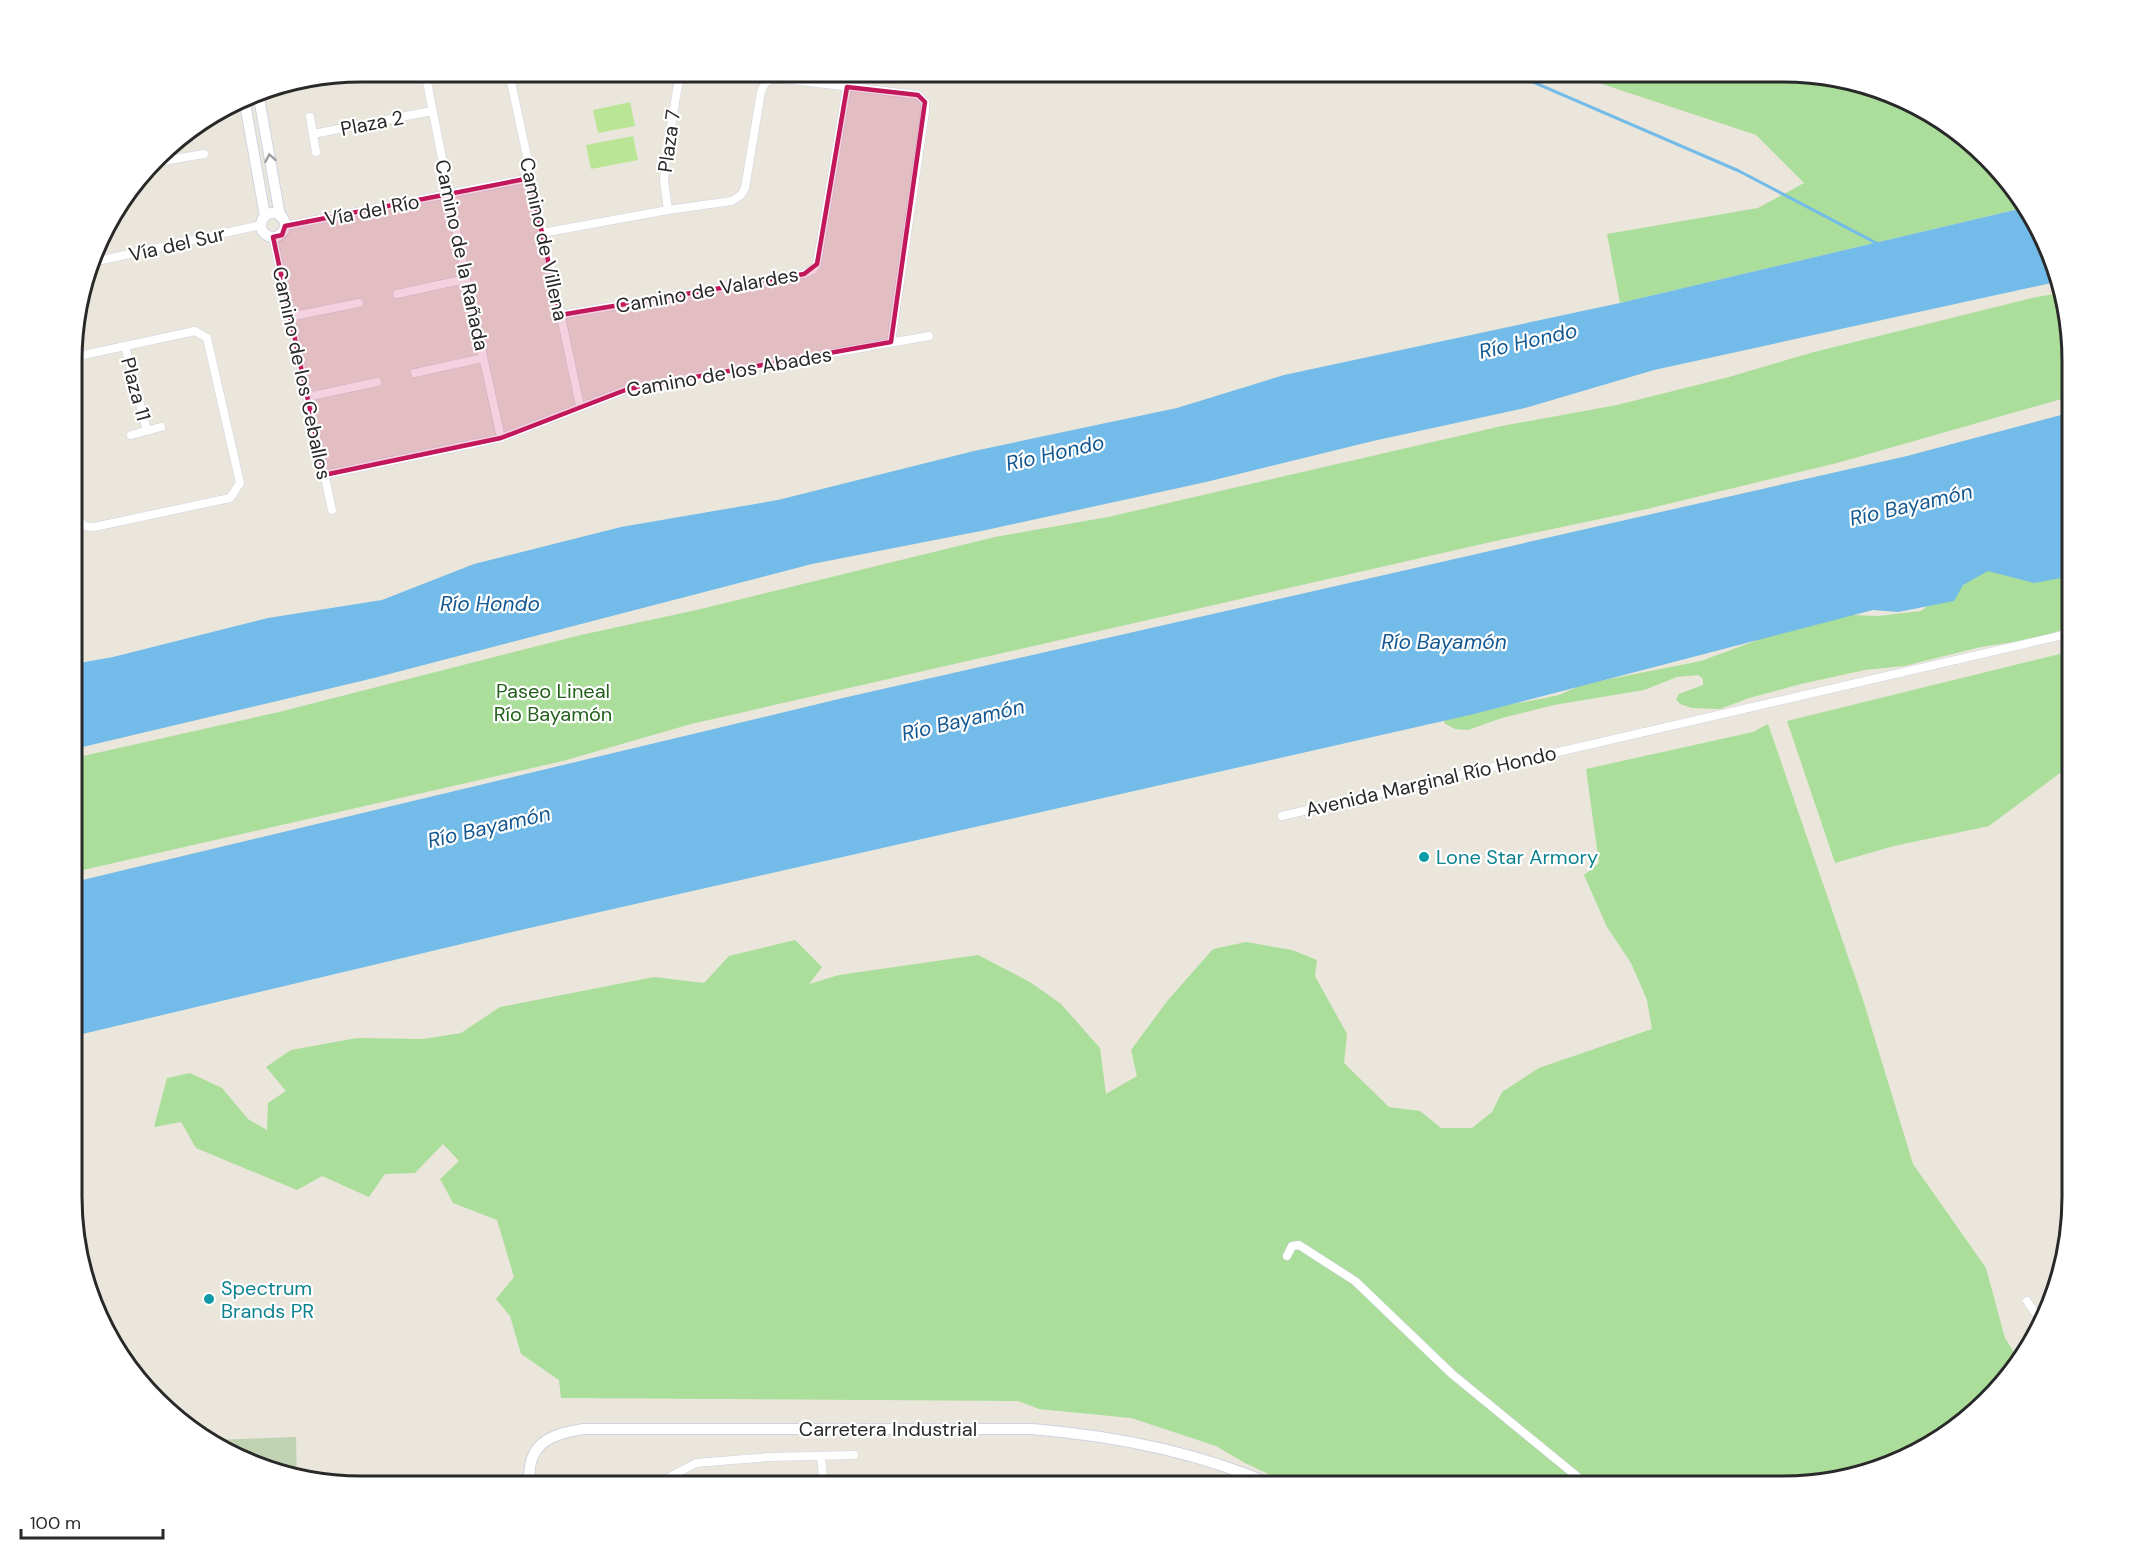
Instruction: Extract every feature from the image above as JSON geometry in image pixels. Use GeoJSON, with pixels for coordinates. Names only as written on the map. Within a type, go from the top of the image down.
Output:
{"type":"FeatureCollection","features":[{"type":"Feature","properties":{"kind":"street","name":"Camino de la Rañada"},"geometry":{"type":"LineString","coordinates":[[427,82],[448,195],[501,438]]}},
{"type":"Feature","properties":{"kind":"street","name":"Camino de Villena"},"geometry":{"type":"LineString","coordinates":[[511,82],[580,406]]}},
{"type":"Feature","properties":{"kind":"street","name":"Plaza 7"},"geometry":{"type":"LineString","coordinates":[[668,210],[664,181],[678,82]]}},
{"type":"Feature","properties":{"kind":"street"},"geometry":{"type":"LineString","coordinates":[[542,233],[732,201],[741,195],[745,188],[761,92],[767,82]]}},
{"type":"Feature","properties":{"kind":"street"},"geometry":{"type":"LineString","coordinates":[[807,82],[918,95],[925,102],[891,342]]}},
{"type":"Feature","properties":{"kind":"street","name":"Camino de Valardes"},"geometry":{"type":"LineString","coordinates":[[560,315],[804,274],[813,270],[817,264],[847,87]]}},
{"type":"Feature","properties":{"kind":"street"},"geometry":{"type":"LineString","coordinates":[[246,108],[265,233],[273,237],[278,236],[283,232],[283,221],[260,102]]}},
{"type":"Feature","properties":{"kind":"street","name":"Plaza 2"},"geometry":{"type":"LineString","coordinates":[[313,134],[432,111]]}},
{"type":"Feature","properties":{"kind":"street","name":"Plaza 2"},"geometry":{"type":"LineString","coordinates":[[310,117],[316,152]]}},
{"type":"Feature","properties":{"kind":"street"},"geometry":{"type":"LineString","coordinates":[[169,160],[204,153]]}},
{"type":"Feature","properties":{"kind":"street","name":"Vía del Río"},"geometry":{"type":"LineString","coordinates":[[283,221],[448,195],[530,178]]}},
{"type":"Feature","properties":{"kind":"street"},"geometry":{"type":"LineString","coordinates":[[263,221],[270,213],[283,221]]}},
{"type":"Feature","properties":{"kind":"street","name":"Vía del Sur"},"geometry":{"type":"LineString","coordinates":[[102,260],[263,221]]}},
{"type":"Feature","properties":{"kind":"street","name":"Camino de los Ceballos"},"geometry":{"type":"LineString","coordinates":[[273,237],[332,510]]}},
{"type":"Feature","properties":{"kind":"street"},"geometry":{"type":"LineString","coordinates":[[397,294],[466,279]]}},
{"type":"Feature","properties":{"kind":"street"},"geometry":{"type":"LineString","coordinates":[[289,317],[359,303]]}},
{"type":"Feature","properties":{"kind":"street"},"geometry":{"type":"LineString","coordinates":[[82,355],[195,331],[207,338],[240,483],[230,498],[94,527],[83,526],[82,524]]}},
{"type":"Feature","properties":{"kind":"street","name":"Camino de los Abades"},"geometry":{"type":"LineString","coordinates":[[324,475],[501,438],[628,389],[929,336]]}},
{"type":"Feature","properties":{"kind":"street","name":"Plaza 11"},"geometry":{"type":"LineString","coordinates":[[125,346],[147,431]]}},
{"type":"Feature","properties":{"kind":"street"},"geometry":{"type":"LineString","coordinates":[[415,374],[483,358]]}},
{"type":"Feature","properties":{"kind":"street"},"geometry":{"type":"LineString","coordinates":[[307,397],[376,382]]}},
{"type":"Feature","properties":{"kind":"street","name":"Plaza 11"},"geometry":{"type":"LineString","coordinates":[[131,435],[161,427]]}},
{"type":"Feature","properties":{"kind":"street","name":"Avenida Marginal Río Hondo"},"geometry":{"type":"LineString","coordinates":[[1282,816],[2062,635]]}},
{"type":"Feature","properties":{"kind":"street"},"geometry":{"type":"LineString","coordinates":[[1287,1256],[1292,1246],[1299,1245],[1355,1281],[1452,1374],[1577,1476]]}},
{"type":"Feature","properties":{"kind":"street"},"geometry":{"type":"LineString","coordinates":[[2027,1301],[2036,1315]]}},
{"type":"Feature","properties":{"kind":"street","name":"Carretera Industrial"},"geometry":{"type":"LineString","coordinates":[[529,1476],[535,1450],[548,1439],[563,1432],[584,1428],[814,1428],[1032,1429],[1074,1432],[1115,1438],[1197,1458],[1253,1476]]}},
{"type":"Feature","properties":{"kind":"street"},"geometry":{"type":"LineString","coordinates":[[671,1476],[696,1463],[769,1457],[854,1455]]}},
{"type":"Feature","properties":{"kind":"street"},"geometry":{"type":"LineString","coordinates":[[821,1457],[823,1476]]}},
{"type":"Feature","properties":{"kind":"highlighted area"},"geometry":{"type":"Polygon","coordinates":[[[847,87],[918,95],[925,102],[891,342],[628,389],[501,438],[324,475],[273,237],[282,235],[285,226],[530,178],[560,315],[804,274],[817,264],[847,87]]]}},
{"type":"Feature","properties":{"kind":"green space"},"geometry":{"type":"Polygon","coordinates":[[[1596,82],[1784,82],[1838,88],[1873,97],[1907,111],[1939,129],[1981,164],[2018,209],[1620,303],[1607,234],[1758,208],[1804,183],[1756,135],[1596,82]]]}},
{"type":"Feature","properties":{"kind":"green space"},"geometry":{"type":"Polygon","coordinates":[[[630,102],[635,126],[598,133],[593,110],[630,102]]]}},
{"type":"Feature","properties":{"kind":"green space"},"geometry":{"type":"Polygon","coordinates":[[[633,136],[638,160],[591,169],[586,145],[633,136]]]}},
{"type":"Feature","properties":{"kind":"green space","name":"Paseo Lineal Río Bayamón"},"geometry":{"type":"Polygon","coordinates":[[[2054,294],[2062,343],[2062,399],[1837,463],[1647,509],[1491,542],[691,724],[563,761],[82,870],[82,756],[279,712],[581,635],[701,609],[995,537],[1108,517],[1502,426],[1617,405],[1729,377],[1814,352],[2054,294]]]}},
{"type":"Feature","properties":{"kind":"green space"},"geometry":{"type":"Polygon","coordinates":[[[2062,546],[2062,630],[2045,636],[1981,647],[1904,666],[1865,670],[1801,684],[1749,698],[1720,709],[1692,708],[1680,704],[1676,699],[1679,694],[1703,685],[1703,679],[1698,675],[1677,677],[1644,690],[1554,705],[1502,718],[1468,730],[1455,729],[1444,723],[1445,717],[1559,695],[1584,684],[1701,661],[1766,637],[1850,615],[1878,616],[1921,611],[1972,572],[2062,546]]]}},
{"type":"Feature","properties":{"kind":"green space"},"geometry":{"type":"Polygon","coordinates":[[[2062,653],[2062,771],[1989,826],[1894,846],[1835,863],[1787,721],[2062,653]]]}},
{"type":"Feature","properties":{"kind":"green space"},"geometry":{"type":"Polygon","coordinates":[[[1768,724],[1863,1000],[1913,1164],[1986,1268],[2005,1338],[2015,1354],[1981,1395],[1939,1430],[1907,1448],[1856,1467],[1802,1476],[1273,1476],[1216,1446],[1131,1418],[1039,1409],[1018,1401],[561,1398],[559,1380],[521,1354],[510,1316],[496,1299],[514,1277],[497,1220],[453,1203],[440,1179],[459,1161],[443,1144],[415,1173],[385,1174],[369,1197],[322,1176],[297,1190],[196,1148],[181,1122],[154,1127],[167,1078],[190,1073],[222,1088],[248,1119],[267,1130],[268,1103],[286,1091],[266,1067],[291,1050],[357,1038],[423,1039],[461,1033],[500,1007],[654,977],[704,983],[729,956],[795,940],[822,967],[809,984],[839,975],[978,955],[1030,982],[1061,1004],[1100,1048],[1106,1094],[1137,1076],[1131,1050],[1168,1000],[1213,949],[1246,942],[1292,950],[1317,960],[1315,976],[1347,1034],[1344,1063],[1389,1107],[1420,1111],[1441,1128],[1472,1128],[1492,1112],[1502,1092],[1539,1068],[1652,1029],[1647,1000],[1631,963],[1607,927],[1584,875],[1599,863],[1586,769],[1753,732],[1768,724]]]}},
{"type":"Feature","properties":{"kind":"green space"},"geometry":{"type":"Polygon","coordinates":[[[296,1437],[297,1469],[272,1462],[223,1440],[296,1437]]]}},
{"type":"Feature","properties":{"kind":"water","name":"Río Hondo"},"geometry":{"type":"Polygon","coordinates":[[[2018,209],[2034,238],[2051,283],[1654,370],[1525,408],[1373,441],[1206,482],[986,530],[812,564],[374,678],[82,747],[82,663],[113,657],[268,618],[382,600],[474,564],[621,527],[778,500],[974,451],[1177,408],[1284,375],[1620,303],[2018,209]]]}},
{"type":"Feature","properties":{"kind":"water","name":"Río Bayamón"},"geometry":{"type":"Polygon","coordinates":[[[2062,415],[2062,578],[2034,583],[1988,571],[1963,585],[1954,601],[1898,612],[1873,610],[1474,714],[525,929],[82,1034],[82,880],[843,698],[1907,456],[2062,415]]]}},
{"type":"Feature","properties":{"kind":"waterway"},"geometry":{"type":"LineString","coordinates":[[1533,82],[1739,171],[1878,244]]}},
{"type":"Feature","properties":{"kind":"place","name":"Lone Star Armory"},"geometry":{"type":"Point","coordinates":[1424,857]}},
{"type":"Feature","properties":{"kind":"place","name":"Spectrum Brands PR"},"geometry":{"type":"Point","coordinates":[209,1299]}}]}
